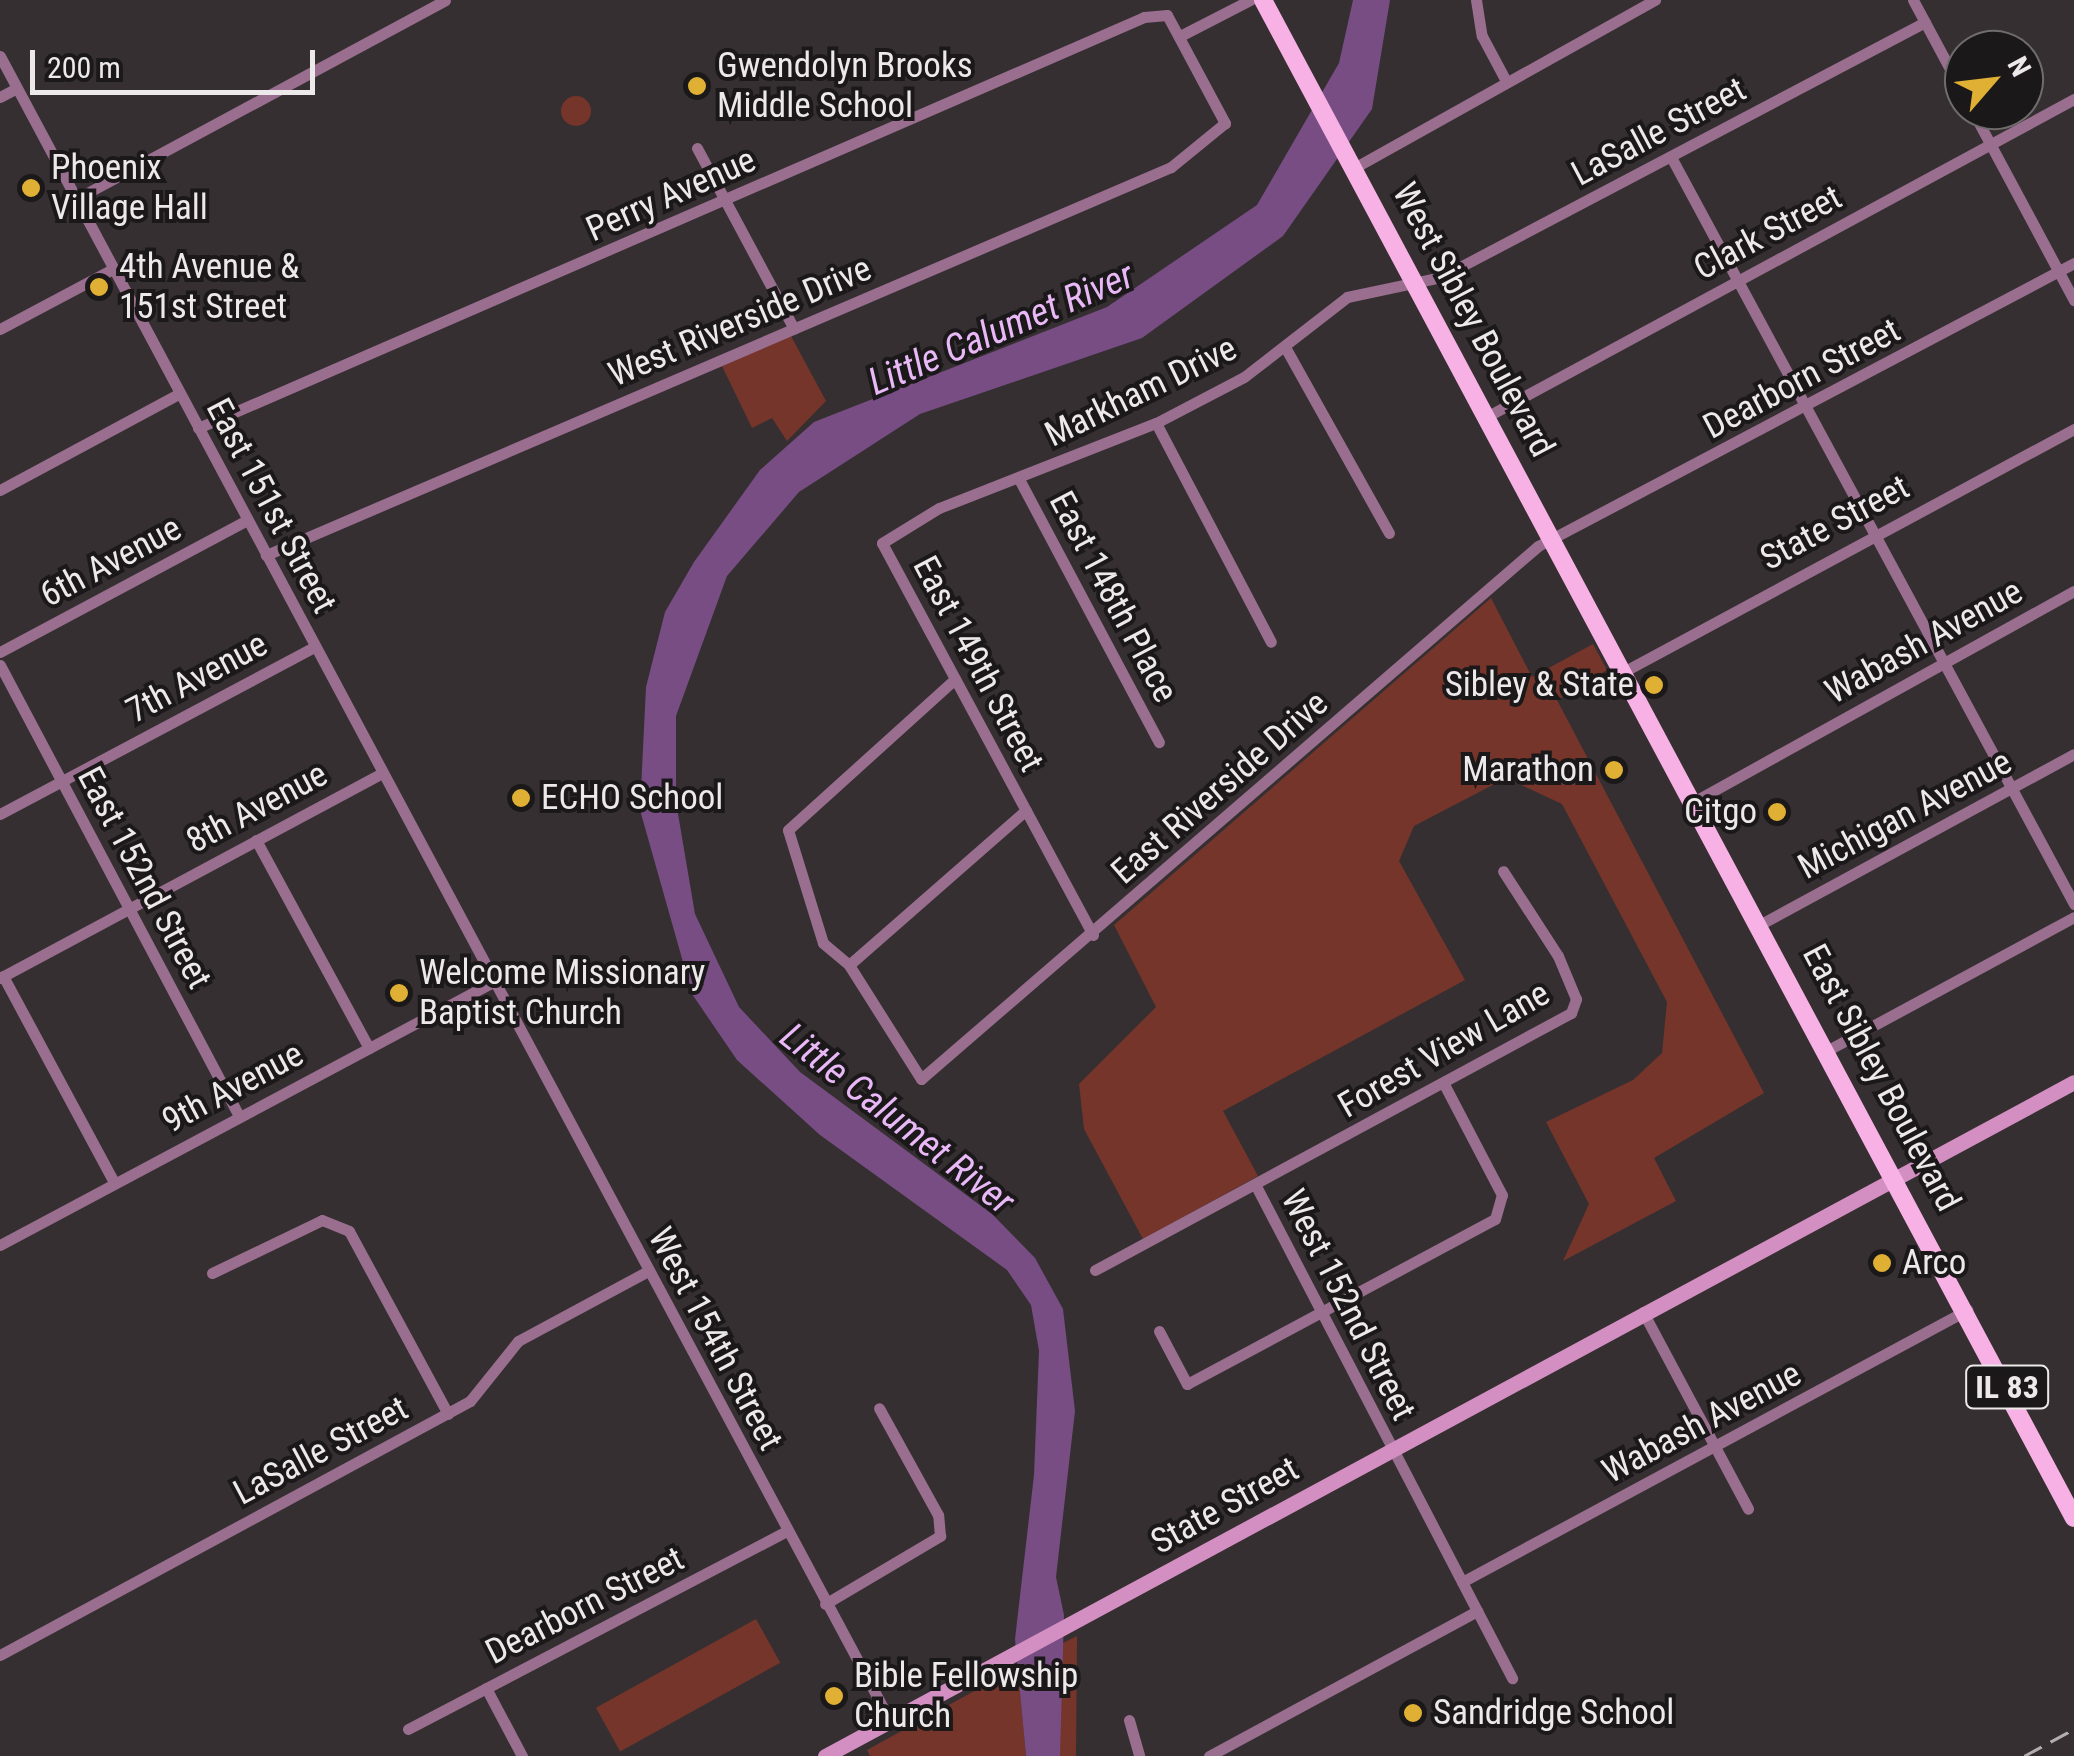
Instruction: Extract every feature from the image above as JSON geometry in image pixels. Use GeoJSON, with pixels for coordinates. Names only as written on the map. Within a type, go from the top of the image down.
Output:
{"type":"FeatureCollection","features":[{"type":"Feature","properties":{"kind":"main road","name":"West Sibley Boulevard"},"geometry":{"type":"LineString","coordinates":[[1263,0],[1625,671]]}},
{"type":"Feature","properties":{"kind":"main road","name":"East Sibley Boulevard"},"geometry":{"type":"LineString","coordinates":[[1625,671],[1830,1049],[2074,1518]]}},
{"type":"Feature","properties":{"kind":"main road","name":"State Street"},"geometry":{"type":"LineString","coordinates":[[825,1756],[1873,1184],[2074,1082]]}},
{"type":"Feature","properties":{"kind":"street"},"geometry":{"type":"LineString","coordinates":[[76,199],[445,0]]}},
{"type":"Feature","properties":{"kind":"street"},"geometry":{"type":"LineString","coordinates":[[1180,36],[1250,0]]}},
{"type":"Feature","properties":{"kind":"street"},"geometry":{"type":"LineString","coordinates":[[1476,0],[1482,36],[1506,81]]}},
{"type":"Feature","properties":{"kind":"street"},"geometry":{"type":"LineString","coordinates":[[1352,165],[1655,0]]}},
{"type":"Feature","properties":{"kind":"street"},"geometry":{"type":"LineString","coordinates":[[1913,0],[1944,58]]}},
{"type":"Feature","properties":{"kind":"street","name":"Perry Avenue"},"geometry":{"type":"LineString","coordinates":[[198,428],[1167,15],[1180,36]]}},
{"type":"Feature","properties":{"kind":"street","name":"LaSalle Street"},"geometry":{"type":"LineString","coordinates":[[1416,282],[1442,277],[1925,22]]}},
{"type":"Feature","properties":{"kind":"street","name":"West Riverside Drive"},"geometry":{"type":"LineString","coordinates":[[266,556],[1172,166],[1226,123],[1180,36]]}},
{"type":"Feature","properties":{"kind":"street","name":"East 151st Street"},"geometry":{"type":"LineString","coordinates":[[0,56],[494,982]]}},
{"type":"Feature","properties":{"kind":"street"},"geometry":{"type":"LineString","coordinates":[[0,97],[17,88]]}},
{"type":"Feature","properties":{"kind":"street","name":"Clark Street"},"geometry":{"type":"LineString","coordinates":[[1488,416],[2074,99]]}},
{"type":"Feature","properties":{"kind":"street"},"geometry":{"type":"LineString","coordinates":[[1983,130],[2074,300]]}},
{"type":"Feature","properties":{"kind":"street"},"geometry":{"type":"LineString","coordinates":[[697,148],[794,328]]}},
{"type":"Feature","properties":{"kind":"street"},"geometry":{"type":"LineString","coordinates":[[1672,157],[2074,904]]}},
{"type":"Feature","properties":{"kind":"street","name":"Dearborn Street"},"geometry":{"type":"LineString","coordinates":[[1555,540],[2074,264]]}},
{"type":"Feature","properties":{"kind":"street"},"geometry":{"type":"LineString","coordinates":[[0,329],[113,269]]}},
{"type":"Feature","properties":{"kind":"street","name":"Markham Drive"},"geometry":{"type":"LineString","coordinates":[[882,543],[939,508],[1156,422],[1286,347],[1346,297],[1416,282]]}},
{"type":"Feature","properties":{"kind":"street"},"geometry":{"type":"LineString","coordinates":[[1286,347],[1389,533]]}},
{"type":"Feature","properties":{"kind":"street"},"geometry":{"type":"LineString","coordinates":[[0,490],[180,393]]}},
{"type":"Feature","properties":{"kind":"street"},"geometry":{"type":"LineString","coordinates":[[1156,422],[1270,642]]}},
{"type":"Feature","properties":{"kind":"street","name":"State Street"},"geometry":{"type":"LineString","coordinates":[[1625,671],[2074,428]]}},
{"type":"Feature","properties":{"kind":"street","name":"East 148th Place"},"geometry":{"type":"LineString","coordinates":[[1019,479],[1159,742]]}},
{"type":"Feature","properties":{"kind":"street","name":"6th Avenue"},"geometry":{"type":"LineString","coordinates":[[0,652],[247,520]]}},
{"type":"Feature","properties":{"kind":"street","name":"East Riverside Drive"},"geometry":{"type":"LineString","coordinates":[[848,965],[921,1079],[1555,540]]}},
{"type":"Feature","properties":{"kind":"street","name":"East 149th Street"},"geometry":{"type":"LineString","coordinates":[[882,543],[1026,810]]}},
{"type":"Feature","properties":{"kind":"street","name":"Wabash Avenue"},"geometry":{"type":"LineString","coordinates":[[1695,800],[2074,590]]}},
{"type":"Feature","properties":{"kind":"street","name":"7th Avenue"},"geometry":{"type":"LineString","coordinates":[[0,814],[314,647]]}},
{"type":"Feature","properties":{"kind":"street","name":"East 152nd Street"},"geometry":{"type":"LineString","coordinates":[[0,665],[239,1116]]}},
{"type":"Feature","properties":{"kind":"street"},"geometry":{"type":"LineString","coordinates":[[955,679],[788,830],[800,888],[823,943],[848,965],[1026,810],[1092,936]]}},
{"type":"Feature","properties":{"kind":"street","name":"Michigan Avenue"},"geometry":{"type":"LineString","coordinates":[[1762,924],[2074,754]]}},
{"type":"Feature","properties":{"kind":"street","name":"8th Avenue"},"geometry":{"type":"LineString","coordinates":[[2,977],[382,773]]}},
{"type":"Feature","properties":{"kind":"street"},"geometry":{"type":"LineString","coordinates":[[256,840],[369,1048]]}},
{"type":"Feature","properties":{"kind":"street","name":"Forest View Lane"},"geometry":{"type":"LineString","coordinates":[[1256,1186],[1576,1008],[1558,956],[1503,872]]}},
{"type":"Feature","properties":{"kind":"street"},"geometry":{"type":"LineString","coordinates":[[1830,1049],[2074,917]]}},
{"type":"Feature","properties":{"kind":"street"},"geometry":{"type":"LineString","coordinates":[[2,977],[114,1182]]}},
{"type":"Feature","properties":{"kind":"street","name":"9th Avenue"},"geometry":{"type":"LineString","coordinates":[[0,1245],[494,982]]}},
{"type":"Feature","properties":{"kind":"street","name":"West 154th Street"},"geometry":{"type":"LineString","coordinates":[[494,982],[890,1721]]}},
{"type":"Feature","properties":{"kind":"street"},"geometry":{"type":"LineString","coordinates":[[1158,1331],[1187,1384],[1499,1212],[1502,1195],[1444,1084]]}},
{"type":"Feature","properties":{"kind":"street"},"geometry":{"type":"LineString","coordinates":[[1095,1270],[1256,1186]]}},
{"type":"Feature","properties":{"kind":"street","name":"West 152nd Street"},"geometry":{"type":"LineString","coordinates":[[1256,1186],[1392,1449]]}},
{"type":"Feature","properties":{"kind":"street"},"geometry":{"type":"LineString","coordinates":[[212,1273],[305,1225],[337,1225],[360,1248],[448,1414]]}},
{"type":"Feature","properties":{"kind":"street","name":"LaSalle Street"},"geometry":{"type":"LineString","coordinates":[[0,1655],[448,1414],[484,1388],[518,1341],[648,1270]]}},
{"type":"Feature","properties":{"kind":"street"},"geometry":{"type":"LineString","coordinates":[[1648,1309],[1748,1510]]}},
{"type":"Feature","properties":{"kind":"street","name":"Wabash Avenue"},"geometry":{"type":"LineString","coordinates":[[1462,1582],[1967,1310]]}},
{"type":"Feature","properties":{"kind":"street"},"geometry":{"type":"LineString","coordinates":[[826,1604],[940,1536],[938,1515],[879,1408]]}},
{"type":"Feature","properties":{"kind":"street"},"geometry":{"type":"LineString","coordinates":[[1392,1449],[1512,1678]]}},
{"type":"Feature","properties":{"kind":"street","name":"Dearborn Street"},"geometry":{"type":"LineString","coordinates":[[408,1729],[786,1530]]}},
{"type":"Feature","properties":{"kind":"street"},"geometry":{"type":"LineString","coordinates":[[1209,1756],[1477,1611]]}},
{"type":"Feature","properties":{"kind":"street"},"geometry":{"type":"LineString","coordinates":[[486,1688],[522,1756]]}},
{"type":"Feature","properties":{"kind":"street"},"geometry":{"type":"LineString","coordinates":[[1129,1720],[1138,1756]]}},
{"type":"Feature","properties":{"kind":"shaded area"},"geometry":{"type":"Polygon","coordinates":[[[1353,0],[1390,0],[1372,109],[1283,236],[1142,338],[920,414],[799,492],[727,576],[676,716],[676,802],[695,914],[739,1007],[800,1072],[992,1214],[1035,1258],[1063,1309],[1075,1411],[1056,1577],[1064,1615],[1060,1756],[1026,1756],[1015,1639],[1034,1475],[1039,1351],[1031,1305],[1007,1270],[820,1135],[737,1060],[692,994],[640,810],[646,687],[665,612],[694,562],[760,470],[814,422],[1107,307],[1257,205],[1339,63],[1353,0]]]}},
{"type":"Feature","properties":{"kind":"shaded area"},"geometry":{"type":"Polygon","coordinates":[[[576,96],[586,101],[591,111],[586,121],[576,126],[566,121],[561,111],[566,101],[576,96]]]}},
{"type":"Feature","properties":{"kind":"shaded area"},"geometry":{"type":"Polygon","coordinates":[[[791,336],[826,401],[787,441],[772,418],[752,428],[722,366],[791,336]]]}},
{"type":"Feature","properties":{"kind":"shaded area"},"geometry":{"type":"Polygon","coordinates":[[[1491,598],[1532,677],[1593,644],[1607,670],[1557,700],[1764,1093],[1654,1158],[1676,1201],[1563,1261],[1589,1204],[1546,1122],[1633,1080],[1662,1053],[1667,1002],[1562,804],[1506,778],[1414,826],[1399,861],[1465,980],[1223,1111],[1258,1176],[1143,1239],[1084,1129],[1079,1084],[1156,1007],[1114,925],[1491,598]]]}},
{"type":"Feature","properties":{"kind":"shaded area"},"geometry":{"type":"Polygon","coordinates":[[[756,1619],[780,1663],[620,1751],[596,1708],[756,1619]]]}},
{"type":"Feature","properties":{"kind":"shaded area"},"geometry":{"type":"Polygon","coordinates":[[[1077,1636],[1076,1756],[1060,1756],[1059,1645],[1077,1636]]]}},
{"type":"Feature","properties":{"kind":"shaded area"},"geometry":{"type":"Polygon","coordinates":[[[1018,1667],[1026,1756],[870,1756],[867,1750],[1018,1667]]]}},
{"type":"Feature","properties":{"kind":"railway"},"geometry":{"type":"LineString","coordinates":[[2024,1756],[2074,1729]]}},
{"type":"Feature","properties":{"kind":"place","name":"Gwendolyn Brooks Middle School"},"geometry":{"type":"Point","coordinates":[697,86]}},
{"type":"Feature","properties":{"kind":"place","name":"Phoenix Village Hall"},"geometry":{"type":"Point","coordinates":[31,188]}},
{"type":"Feature","properties":{"kind":"place","name":"4th Avenue & 151st Street"},"geometry":{"type":"Point","coordinates":[99,287]}},
{"type":"Feature","properties":{"kind":"place","name":"Sibley & State"},"geometry":{"type":"Point","coordinates":[1654,685]}},
{"type":"Feature","properties":{"kind":"place","name":"Marathon"},"geometry":{"type":"Point","coordinates":[1614,770]}},
{"type":"Feature","properties":{"kind":"place","name":"ECHO School"},"geometry":{"type":"Point","coordinates":[521,798]}},
{"type":"Feature","properties":{"kind":"place","name":"Citgo"},"geometry":{"type":"Point","coordinates":[1777,812]}},
{"type":"Feature","properties":{"kind":"place","name":"Welcome Missionary Baptist Church"},"geometry":{"type":"Point","coordinates":[399,993]}},
{"type":"Feature","properties":{"kind":"place","name":"Arco"},"geometry":{"type":"Point","coordinates":[1882,1263]}},
{"type":"Feature","properties":{"kind":"place","name":"Bible Fellowship Church"},"geometry":{"type":"Point","coordinates":[834,1696]}},
{"type":"Feature","properties":{"kind":"place","name":"Sandridge School"},"geometry":{"type":"Point","coordinates":[1413,1713]}},
{"type":"Feature","properties":{"kind":"water label","name":"Little Calumet River"},"geometry":{"type":"Point","coordinates":[1001,329]}},
{"type":"Feature","properties":{"kind":"water label","name":"Little Calumet River"},"geometry":{"type":"Point","coordinates":[897,1119]}}]}
